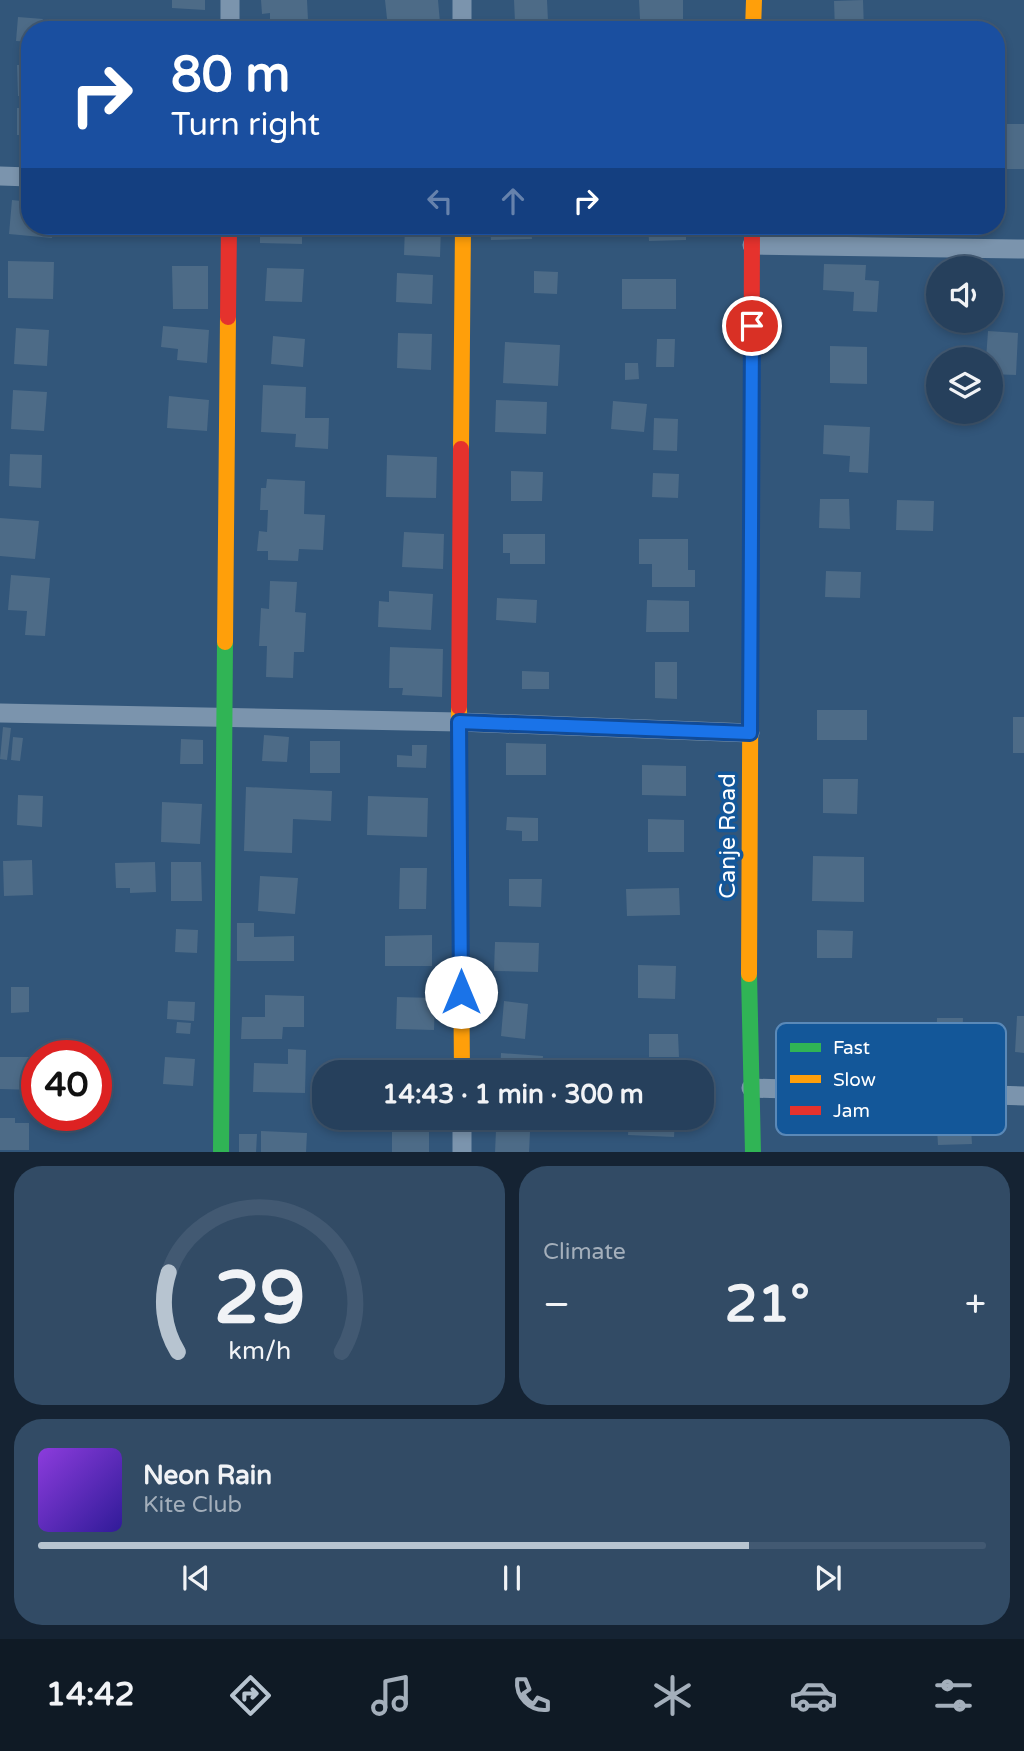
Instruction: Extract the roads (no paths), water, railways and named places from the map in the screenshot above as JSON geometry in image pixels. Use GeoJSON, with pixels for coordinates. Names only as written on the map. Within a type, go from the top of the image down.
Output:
{"type":"FeatureCollection","features":[{"type":"Feature","properties":{"kind":"street"},"geometry":{"type":"LineString","coordinates":[[230,0],[230,21]]}},
{"type":"Feature","properties":{"kind":"street"},"geometry":{"type":"LineString","coordinates":[[462,0],[462,21]]}},
{"type":"Feature","properties":{"kind":"street"},"geometry":{"type":"LineString","coordinates":[[753,21],[754,0]]}},
{"type":"Feature","properties":{"kind":"street"},"geometry":{"type":"LineString","coordinates":[[0,177],[21,177]]}},
{"type":"Feature","properties":{"kind":"street"},"geometry":{"type":"LineString","coordinates":[[221,1152],[229,235]]}},
{"type":"Feature","properties":{"kind":"street"},"geometry":{"type":"LineString","coordinates":[[462,1060],[459,722],[463,235]]}},
{"type":"Feature","properties":{"kind":"street"},"geometry":{"type":"LineString","coordinates":[[752,235],[1024,248]]}},
{"type":"Feature","properties":{"kind":"street","name":"Canje Road"},"geometry":{"type":"LineString","coordinates":[[752,235],[750,733],[753,1152]]}},
{"type":"Feature","properties":{"kind":"street"},"geometry":{"type":"LineString","coordinates":[[0,713],[459,722],[750,733]]}},
{"type":"Feature","properties":{"kind":"street"},"geometry":{"type":"LineString","coordinates":[[751,1088],[776,1089]]}},
{"type":"Feature","properties":{"kind":"street"},"geometry":{"type":"LineString","coordinates":[[1006,1095],[1024,1096]]}},
{"type":"Feature","properties":{"kind":"street"},"geometry":{"type":"LineString","coordinates":[[462,1130],[463,1152]]}}]}
